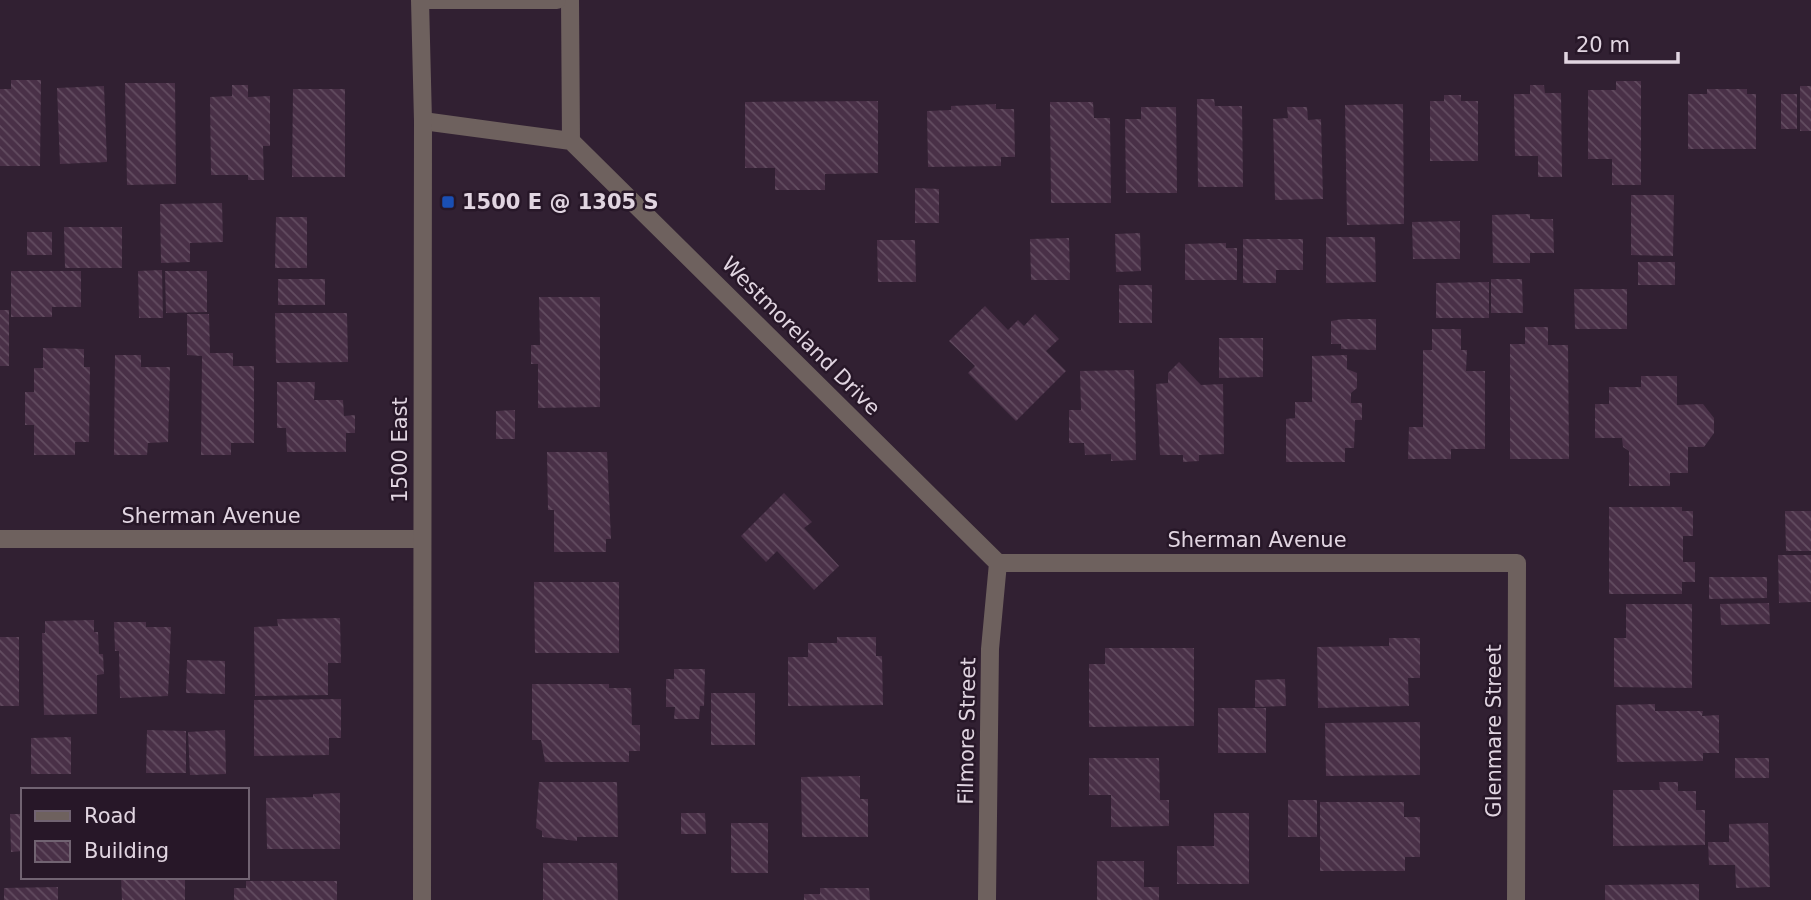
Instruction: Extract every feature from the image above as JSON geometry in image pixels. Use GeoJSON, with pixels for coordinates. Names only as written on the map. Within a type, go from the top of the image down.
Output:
{"type":"FeatureCollection","features":[{"type":"Feature","properties":{"kind":"street","name":"1500 East"},"geometry":{"type":"LineString","coordinates":[[420,0],[423,121],[422,900]]}},
{"type":"Feature","properties":{"kind":"street"},"geometry":{"type":"LineString","coordinates":[[426,0],[557,0]]}},
{"type":"Feature","properties":{"kind":"street"},"geometry":{"type":"LineString","coordinates":[[423,121],[571,141],[570,0]]}},
{"type":"Feature","properties":{"kind":"street","name":"Westmoreland Drive"},"geometry":{"type":"LineString","coordinates":[[571,141],[998,563]]}},
{"type":"Feature","properties":{"kind":"street","name":"Sherman Avenue"},"geometry":{"type":"LineString","coordinates":[[0,539],[422,539]]}},
{"type":"Feature","properties":{"kind":"street","name":"Sherman Avenue"},"geometry":{"type":"LineString","coordinates":[[998,563],[1517,563]]}},
{"type":"Feature","properties":{"kind":"street","name":"Filmore Street"},"geometry":{"type":"LineString","coordinates":[[987,900],[990,649],[998,563]]}},
{"type":"Feature","properties":{"kind":"street","name":"Glenmare Street"},"geometry":{"type":"LineString","coordinates":[[1516,900],[1517,563]]}},
{"type":"Feature","properties":{"kind":"building"},"geometry":{"type":"Polygon","coordinates":[[[11,80],[41,80],[40,166],[0,166],[0,89],[11,89],[11,80]]]}},
{"type":"Feature","properties":{"kind":"building"},"geometry":{"type":"Polygon","coordinates":[[[1616,81],[1641,81],[1641,185],[1612,185],[1612,159],[1588,159],[1588,90],[1616,90],[1616,81]]]}},
{"type":"Feature","properties":{"kind":"building"},"geometry":{"type":"Polygon","coordinates":[[[125,83],[175,83],[176,184],[127,185],[125,83]]]}},
{"type":"Feature","properties":{"kind":"building"},"geometry":{"type":"Polygon","coordinates":[[[232,85],[248,85],[248,97],[270,96],[270,146],[263,146],[264,180],[248,180],[248,175],[211,175],[210,97],[232,96],[232,85]]]}},
{"type":"Feature","properties":{"kind":"building"},"geometry":{"type":"Polygon","coordinates":[[[1530,85],[1544,85],[1545,93],[1561,93],[1562,177],[1538,177],[1538,156],[1515,156],[1514,94],[1530,94],[1530,85]]]}},
{"type":"Feature","properties":{"kind":"building"},"geometry":{"type":"Polygon","coordinates":[[[104,86],[107,162],[60,164],[57,88],[104,86]]]}},
{"type":"Feature","properties":{"kind":"building"},"geometry":{"type":"Polygon","coordinates":[[[1800,86],[1811,86],[1811,131],[1800,131],[1800,86]]]}},
{"type":"Feature","properties":{"kind":"building"},"geometry":{"type":"Polygon","coordinates":[[[293,89],[345,89],[345,177],[292,177],[293,89]]]}},
{"type":"Feature","properties":{"kind":"building"},"geometry":{"type":"Polygon","coordinates":[[[1707,89],[1747,89],[1747,94],[1756,94],[1756,149],[1688,149],[1688,94],[1707,94],[1707,89]]]}},
{"type":"Feature","properties":{"kind":"building"},"geometry":{"type":"Polygon","coordinates":[[[1781,94],[1797,94],[1797,129],[1781,129],[1781,94]]]}},
{"type":"Feature","properties":{"kind":"building"},"geometry":{"type":"Polygon","coordinates":[[[1444,95],[1461,95],[1461,101],[1478,101],[1478,161],[1430,161],[1430,101],[1444,101],[1444,95]]]}},
{"type":"Feature","properties":{"kind":"building"},"geometry":{"type":"Polygon","coordinates":[[[1197,99],[1214,99],[1215,106],[1242,106],[1243,187],[1198,187],[1197,99]]]}},
{"type":"Feature","properties":{"kind":"building"},"geometry":{"type":"Polygon","coordinates":[[[878,101],[878,173],[825,174],[825,190],[775,190],[775,168],[745,168],[745,102],[878,101]]]}},
{"type":"Feature","properties":{"kind":"building"},"geometry":{"type":"Polygon","coordinates":[[[1050,102],[1093,102],[1094,118],[1110,118],[1111,203],[1051,203],[1050,102]]]}},
{"type":"Feature","properties":{"kind":"building"},"geometry":{"type":"Polygon","coordinates":[[[996,104],[996,109],[1014,109],[1015,157],[1001,157],[1001,166],[928,167],[927,111],[951,110],[951,106],[996,104]]]}},
{"type":"Feature","properties":{"kind":"building"},"geometry":{"type":"Polygon","coordinates":[[[1403,104],[1404,224],[1347,225],[1345,105],[1403,104]]]}},
{"type":"Feature","properties":{"kind":"building"},"geometry":{"type":"Polygon","coordinates":[[[1141,107],[1176,107],[1177,193],[1126,193],[1125,119],[1141,119],[1141,107]]]}},
{"type":"Feature","properties":{"kind":"building"},"geometry":{"type":"Polygon","coordinates":[[[1287,107],[1307,107],[1308,120],[1321,119],[1323,199],[1275,200],[1273,119],[1288,118],[1287,107]]]}},
{"type":"Feature","properties":{"kind":"building"},"geometry":{"type":"Polygon","coordinates":[[[915,188],[939,189],[939,223],[915,223],[915,188]]]}},
{"type":"Feature","properties":{"kind":"building"},"geometry":{"type":"Polygon","coordinates":[[[1631,195],[1674,195],[1673,256],[1631,255],[1631,195]]]}},
{"type":"Feature","properties":{"kind":"building"},"geometry":{"type":"Polygon","coordinates":[[[222,203],[223,242],[190,243],[190,262],[161,263],[160,204],[222,203]]]}},
{"type":"Feature","properties":{"kind":"building"},"geometry":{"type":"Polygon","coordinates":[[[1530,214],[1530,219],[1553,219],[1554,253],[1530,253],[1530,263],[1493,263],[1492,215],[1530,214]]]}},
{"type":"Feature","properties":{"kind":"building"},"geometry":{"type":"Polygon","coordinates":[[[276,217],[307,217],[307,268],[275,268],[276,217]]]}},
{"type":"Feature","properties":{"kind":"building"},"geometry":{"type":"Polygon","coordinates":[[[1460,221],[1460,259],[1413,259],[1412,222],[1460,221]]]}},
{"type":"Feature","properties":{"kind":"building"},"geometry":{"type":"Polygon","coordinates":[[[64,227],[122,227],[122,268],[65,268],[64,227]]]}},
{"type":"Feature","properties":{"kind":"building"},"geometry":{"type":"Polygon","coordinates":[[[27,232],[52,232],[52,255],[27,255],[27,232]]]}},
{"type":"Feature","properties":{"kind":"building"},"geometry":{"type":"Polygon","coordinates":[[[1140,233],[1141,271],[1116,272],[1115,234],[1140,233]]]}},
{"type":"Feature","properties":{"kind":"building"},"geometry":{"type":"Polygon","coordinates":[[[1326,237],[1375,237],[1376,282],[1326,283],[1326,237]]]}},
{"type":"Feature","properties":{"kind":"building"},"geometry":{"type":"Polygon","coordinates":[[[1069,238],[1070,280],[1031,280],[1030,239],[1069,238]]]}},
{"type":"Feature","properties":{"kind":"building"},"geometry":{"type":"Polygon","coordinates":[[[1243,239],[1303,239],[1303,270],[1276,270],[1276,283],[1243,283],[1243,239]]]}},
{"type":"Feature","properties":{"kind":"building"},"geometry":{"type":"Polygon","coordinates":[[[877,240],[915,240],[916,282],[878,282],[877,240]]]}},
{"type":"Feature","properties":{"kind":"building"},"geometry":{"type":"Polygon","coordinates":[[[1226,243],[1226,248],[1237,248],[1237,280],[1185,280],[1185,244],[1226,243]]]}},
{"type":"Feature","properties":{"kind":"building"},"geometry":{"type":"Polygon","coordinates":[[[1638,262],[1675,262],[1675,285],[1638,285],[1638,262]]]}},
{"type":"Feature","properties":{"kind":"building"},"geometry":{"type":"Polygon","coordinates":[[[162,270],[163,318],[139,318],[138,271],[162,270]]]}},
{"type":"Feature","properties":{"kind":"building"},"geometry":{"type":"Polygon","coordinates":[[[11,271],[81,271],[81,307],[52,307],[52,317],[11,317],[11,271]]]}},
{"type":"Feature","properties":{"kind":"building"},"geometry":{"type":"Polygon","coordinates":[[[165,271],[207,271],[207,312],[166,313],[165,271]]]}},
{"type":"Feature","properties":{"kind":"building"},"geometry":{"type":"Polygon","coordinates":[[[278,279],[325,279],[325,305],[278,305],[278,279]]]}},
{"type":"Feature","properties":{"kind":"building"},"geometry":{"type":"Polygon","coordinates":[[[1491,279],[1522,279],[1523,313],[1491,313],[1491,279]]]}},
{"type":"Feature","properties":{"kind":"building"},"geometry":{"type":"Polygon","coordinates":[[[1489,282],[1489,318],[1436,318],[1436,283],[1489,282]]]}},
{"type":"Feature","properties":{"kind":"building"},"geometry":{"type":"Polygon","coordinates":[[[1119,285],[1152,285],[1152,323],[1119,323],[1119,285]]]}},
{"type":"Feature","properties":{"kind":"building"},"geometry":{"type":"Polygon","coordinates":[[[1574,289],[1627,289],[1627,329],[1575,329],[1574,289]]]}},
{"type":"Feature","properties":{"kind":"building"},"geometry":{"type":"Polygon","coordinates":[[[539,297],[600,297],[600,407],[538,408],[538,364],[531,364],[531,345],[540,345],[539,297]]]}},
{"type":"Feature","properties":{"kind":"building"},"geometry":{"type":"Polygon","coordinates":[[[985,306],[1008,330],[1018,320],[1024,326],[1035,314],[1059,339],[1046,351],[1066,371],[1016,421],[968,373],[975,366],[949,341],[985,306]]]}},
{"type":"Feature","properties":{"kind":"building"},"geometry":{"type":"Polygon","coordinates":[[[0,310],[9,310],[9,366],[0,366],[0,310]]]}},
{"type":"Feature","properties":{"kind":"building"},"geometry":{"type":"Polygon","coordinates":[[[275,313],[347,313],[348,362],[276,363],[275,313]]]}},
{"type":"Feature","properties":{"kind":"building"},"geometry":{"type":"Polygon","coordinates":[[[187,314],[209,314],[210,353],[233,353],[233,366],[254,366],[254,443],[231,443],[231,455],[201,455],[202,356],[187,355],[187,314]]]}},
{"type":"Feature","properties":{"kind":"building"},"geometry":{"type":"Polygon","coordinates":[[[1376,319],[1376,350],[1341,349],[1341,344],[1331,344],[1331,321],[1376,319]]]}},
{"type":"Feature","properties":{"kind":"building"},"geometry":{"type":"Polygon","coordinates":[[[1525,327],[1548,327],[1548,345],[1568,345],[1569,459],[1510,459],[1510,344],[1525,344],[1525,327]]]}},
{"type":"Feature","properties":{"kind":"building"},"geometry":{"type":"Polygon","coordinates":[[[1432,329],[1461,329],[1461,350],[1467,350],[1466,371],[1485,371],[1485,449],[1451,449],[1451,459],[1408,459],[1409,427],[1423,427],[1423,350],[1432,350],[1432,329]]]}},
{"type":"Feature","properties":{"kind":"building"},"geometry":{"type":"Polygon","coordinates":[[[1219,338],[1263,338],[1263,377],[1219,378],[1219,338]]]}},
{"type":"Feature","properties":{"kind":"building"},"geometry":{"type":"Polygon","coordinates":[[[43,348],[84,349],[84,367],[90,367],[89,442],[75,442],[75,455],[34,455],[34,425],[25,425],[25,392],[34,392],[34,368],[43,368],[43,348]]]}},
{"type":"Feature","properties":{"kind":"building"},"geometry":{"type":"Polygon","coordinates":[[[115,355],[141,355],[141,367],[170,367],[168,442],[148,443],[147,455],[114,455],[115,355]]]}},
{"type":"Feature","properties":{"kind":"building"},"geometry":{"type":"Polygon","coordinates":[[[1347,355],[1347,369],[1357,373],[1357,388],[1351,393],[1351,403],[1362,403],[1362,420],[1355,420],[1354,448],[1345,448],[1345,462],[1286,462],[1286,419],[1295,418],[1295,402],[1312,402],[1312,356],[1347,355]]]}},
{"type":"Feature","properties":{"kind":"building"},"geometry":{"type":"Polygon","coordinates":[[[1179,362],[1201,385],[1223,384],[1224,454],[1199,455],[1199,461],[1183,462],[1183,455],[1160,455],[1156,384],[1168,383],[1168,373],[1179,362]]]}},
{"type":"Feature","properties":{"kind":"building"},"geometry":{"type":"Polygon","coordinates":[[[1134,370],[1136,460],[1111,461],[1111,454],[1085,455],[1084,443],[1069,443],[1069,410],[1081,410],[1080,371],[1134,370]]]}},
{"type":"Feature","properties":{"kind":"building"},"geometry":{"type":"Polygon","coordinates":[[[1641,376],[1677,376],[1677,405],[1703,404],[1714,418],[1714,433],[1704,447],[1688,447],[1688,473],[1670,473],[1670,486],[1629,486],[1629,451],[1623,447],[1622,438],[1595,438],[1595,404],[1609,404],[1609,387],[1641,387],[1641,376]]]}},
{"type":"Feature","properties":{"kind":"building"},"geometry":{"type":"Polygon","coordinates":[[[277,382],[315,382],[314,400],[343,400],[344,416],[355,415],[355,433],[346,433],[346,452],[287,452],[286,428],[277,428],[277,382]]]}},
{"type":"Feature","properties":{"kind":"building"},"geometry":{"type":"Polygon","coordinates":[[[515,410],[515,439],[496,439],[496,411],[515,410]]]}},
{"type":"Feature","properties":{"kind":"building"},"geometry":{"type":"Polygon","coordinates":[[[547,452],[607,452],[611,539],[606,539],[606,552],[554,552],[554,510],[548,510],[547,452]]]}},
{"type":"Feature","properties":{"kind":"building"},"geometry":{"type":"Polygon","coordinates":[[[784,493],[812,522],[804,528],[839,566],[814,590],[777,551],[766,562],[741,536],[784,493]]]}},
{"type":"Feature","properties":{"kind":"building"},"geometry":{"type":"Polygon","coordinates":[[[1609,507],[1682,507],[1682,511],[1693,511],[1693,536],[1683,536],[1683,562],[1695,562],[1695,582],[1682,582],[1682,594],[1609,594],[1609,507]]]}},
{"type":"Feature","properties":{"kind":"building"},"geometry":{"type":"Polygon","coordinates":[[[1785,511],[1811,511],[1811,551],[1786,551],[1785,511]]]}},
{"type":"Feature","properties":{"kind":"building"},"geometry":{"type":"Polygon","coordinates":[[[1778,555],[1811,555],[1811,602],[1779,603],[1778,555]]]}},
{"type":"Feature","properties":{"kind":"building"},"geometry":{"type":"Polygon","coordinates":[[[1709,577],[1767,577],[1767,598],[1709,599],[1709,577]]]}},
{"type":"Feature","properties":{"kind":"building"},"geometry":{"type":"Polygon","coordinates":[[[534,582],[619,582],[619,653],[535,653],[534,582]]]}},
{"type":"Feature","properties":{"kind":"building"},"geometry":{"type":"Polygon","coordinates":[[[1769,603],[1770,624],[1721,625],[1720,604],[1769,603]]]}},
{"type":"Feature","properties":{"kind":"building"},"geometry":{"type":"Polygon","coordinates":[[[1626,604],[1692,604],[1692,688],[1614,687],[1614,638],[1626,638],[1626,604]]]}},
{"type":"Feature","properties":{"kind":"building"},"geometry":{"type":"Polygon","coordinates":[[[340,618],[341,663],[328,663],[328,695],[255,696],[254,627],[278,626],[277,619],[340,618]]]}},
{"type":"Feature","properties":{"kind":"building"},"geometry":{"type":"Polygon","coordinates":[[[94,620],[94,632],[98,632],[99,654],[103,654],[104,674],[97,675],[97,714],[44,715],[42,633],[45,633],[45,621],[94,620]]]}},
{"type":"Feature","properties":{"kind":"building"},"geometry":{"type":"Polygon","coordinates":[[[114,622],[146,622],[146,627],[171,627],[168,696],[120,698],[119,651],[115,651],[114,622]]]}},
{"type":"Feature","properties":{"kind":"building"},"geometry":{"type":"Polygon","coordinates":[[[0,637],[19,637],[19,706],[0,706],[0,637]]]}},
{"type":"Feature","properties":{"kind":"building"},"geometry":{"type":"Polygon","coordinates":[[[837,637],[876,637],[876,656],[882,656],[883,705],[788,706],[788,657],[808,657],[808,643],[837,643],[837,637]]]}},
{"type":"Feature","properties":{"kind":"building"},"geometry":{"type":"Polygon","coordinates":[[[1389,638],[1420,638],[1420,678],[1408,678],[1409,706],[1318,708],[1317,647],[1389,646],[1389,638]]]}},
{"type":"Feature","properties":{"kind":"building"},"geometry":{"type":"Polygon","coordinates":[[[1105,648],[1194,648],[1194,726],[1089,727],[1089,664],[1105,664],[1105,648]]]}},
{"type":"Feature","properties":{"kind":"building"},"geometry":{"type":"Polygon","coordinates":[[[187,660],[225,661],[225,694],[186,693],[187,660]]]}},
{"type":"Feature","properties":{"kind":"building"},"geometry":{"type":"Polygon","coordinates":[[[674,669],[705,669],[704,706],[700,706],[699,719],[674,719],[675,707],[666,707],[666,679],[674,679],[674,669]]]}},
{"type":"Feature","properties":{"kind":"building"},"geometry":{"type":"Polygon","coordinates":[[[1285,679],[1286,706],[1255,707],[1255,680],[1285,679]]]}},
{"type":"Feature","properties":{"kind":"building"},"geometry":{"type":"Polygon","coordinates":[[[532,684],[609,684],[609,688],[631,688],[632,725],[640,725],[640,751],[629,751],[629,762],[545,762],[541,740],[532,740],[532,684]]]}},
{"type":"Feature","properties":{"kind":"building"},"geometry":{"type":"Polygon","coordinates":[[[711,693],[755,693],[755,745],[711,745],[711,693]]]}},
{"type":"Feature","properties":{"kind":"building"},"geometry":{"type":"Polygon","coordinates":[[[341,699],[341,738],[329,738],[329,755],[254,756],[254,700],[341,699]]]}},
{"type":"Feature","properties":{"kind":"building"},"geometry":{"type":"Polygon","coordinates":[[[1655,704],[1655,711],[1703,711],[1702,716],[1719,715],[1719,753],[1703,753],[1703,761],[1617,762],[1616,705],[1655,704]]]}},
{"type":"Feature","properties":{"kind":"building"},"geometry":{"type":"Polygon","coordinates":[[[1218,708],[1266,708],[1266,753],[1218,753],[1218,708]]]}},
{"type":"Feature","properties":{"kind":"building"},"geometry":{"type":"Polygon","coordinates":[[[1420,722],[1420,775],[1326,776],[1325,723],[1420,722]]]}},
{"type":"Feature","properties":{"kind":"building"},"geometry":{"type":"Polygon","coordinates":[[[147,730],[186,731],[186,773],[146,773],[147,730]]]}},
{"type":"Feature","properties":{"kind":"building"},"geometry":{"type":"Polygon","coordinates":[[[225,730],[226,774],[190,775],[188,732],[225,730]]]}},
{"type":"Feature","properties":{"kind":"building"},"geometry":{"type":"Polygon","coordinates":[[[71,737],[71,774],[31,774],[31,738],[71,737]]]}},
{"type":"Feature","properties":{"kind":"building"},"geometry":{"type":"Polygon","coordinates":[[[1089,758],[1159,758],[1160,800],[1169,800],[1169,826],[1111,827],[1111,795],[1089,795],[1089,758]]]}},
{"type":"Feature","properties":{"kind":"building"},"geometry":{"type":"Polygon","coordinates":[[[1735,758],[1769,758],[1769,778],[1735,778],[1735,758]]]}},
{"type":"Feature","properties":{"kind":"building"},"geometry":{"type":"Polygon","coordinates":[[[860,776],[860,799],[868,799],[868,837],[802,837],[801,777],[860,776]]]}},
{"type":"Feature","properties":{"kind":"building"},"geometry":{"type":"Polygon","coordinates":[[[539,782],[617,782],[618,837],[577,837],[577,841],[542,837],[542,831],[536,828],[539,782]]]}},
{"type":"Feature","properties":{"kind":"building"},"geometry":{"type":"Polygon","coordinates":[[[1659,782],[1678,782],[1678,791],[1696,791],[1696,810],[1705,810],[1705,845],[1613,846],[1613,790],[1660,790],[1659,782]]]}},
{"type":"Feature","properties":{"kind":"building"},"geometry":{"type":"Polygon","coordinates":[[[340,793],[340,849],[267,849],[266,798],[313,797],[313,794],[340,793]]]}},
{"type":"Feature","properties":{"kind":"building"},"geometry":{"type":"Polygon","coordinates":[[[1288,800],[1317,800],[1317,837],[1288,837],[1288,800]]]}},
{"type":"Feature","properties":{"kind":"building"},"geometry":{"type":"Polygon","coordinates":[[[1320,802],[1404,802],[1404,817],[1420,817],[1420,857],[1405,857],[1405,871],[1320,871],[1320,802]]]}},
{"type":"Feature","properties":{"kind":"building"},"geometry":{"type":"Polygon","coordinates":[[[681,813],[705,813],[706,834],[681,834],[681,813]]]}},
{"type":"Feature","properties":{"kind":"building"},"geometry":{"type":"Polygon","coordinates":[[[1214,813],[1249,813],[1249,884],[1177,884],[1177,846],[1214,846],[1214,813]]]}},
{"type":"Feature","properties":{"kind":"building"},"geometry":{"type":"Polygon","coordinates":[[[10,814],[21,814],[21,851],[11,852],[10,814]]]}},
{"type":"Feature","properties":{"kind":"building"},"geometry":{"type":"Polygon","coordinates":[[[731,823],[768,823],[768,873],[731,873],[731,823]]]}},
{"type":"Feature","properties":{"kind":"building"},"geometry":{"type":"Polygon","coordinates":[[[1768,823],[1770,887],[1736,888],[1735,865],[1709,865],[1708,842],[1729,842],[1729,824],[1768,823]]]}},
{"type":"Feature","properties":{"kind":"building"},"geometry":{"type":"Polygon","coordinates":[[[1097,861],[1144,861],[1144,887],[1159,887],[1159,900],[1097,900],[1097,861]]]}},
{"type":"Feature","properties":{"kind":"building"},"geometry":{"type":"Polygon","coordinates":[[[543,863],[617,863],[618,900],[543,900],[543,863]]]}},
{"type":"Feature","properties":{"kind":"building"},"geometry":{"type":"Polygon","coordinates":[[[121,879],[185,879],[185,900],[122,900],[121,879]]]}},
{"type":"Feature","properties":{"kind":"building"},"geometry":{"type":"Polygon","coordinates":[[[246,881],[337,881],[337,900],[234,900],[234,888],[246,888],[246,881]]]}},
{"type":"Feature","properties":{"kind":"building"},"geometry":{"type":"Polygon","coordinates":[[[1699,884],[1699,900],[1605,900],[1605,885],[1699,884]]]}},
{"type":"Feature","properties":{"kind":"building"},"geometry":{"type":"Polygon","coordinates":[[[58,887],[58,900],[4,900],[4,888],[58,887]]]}},
{"type":"Feature","properties":{"kind":"building"},"geometry":{"type":"Polygon","coordinates":[[[820,888],[869,888],[870,900],[804,900],[804,894],[820,894],[820,888]]]}},
{"type":"Feature","properties":{"kind":"place","name":"1500 E @ 1305 S"},"geometry":{"type":"Point","coordinates":[448,202]}}]}
